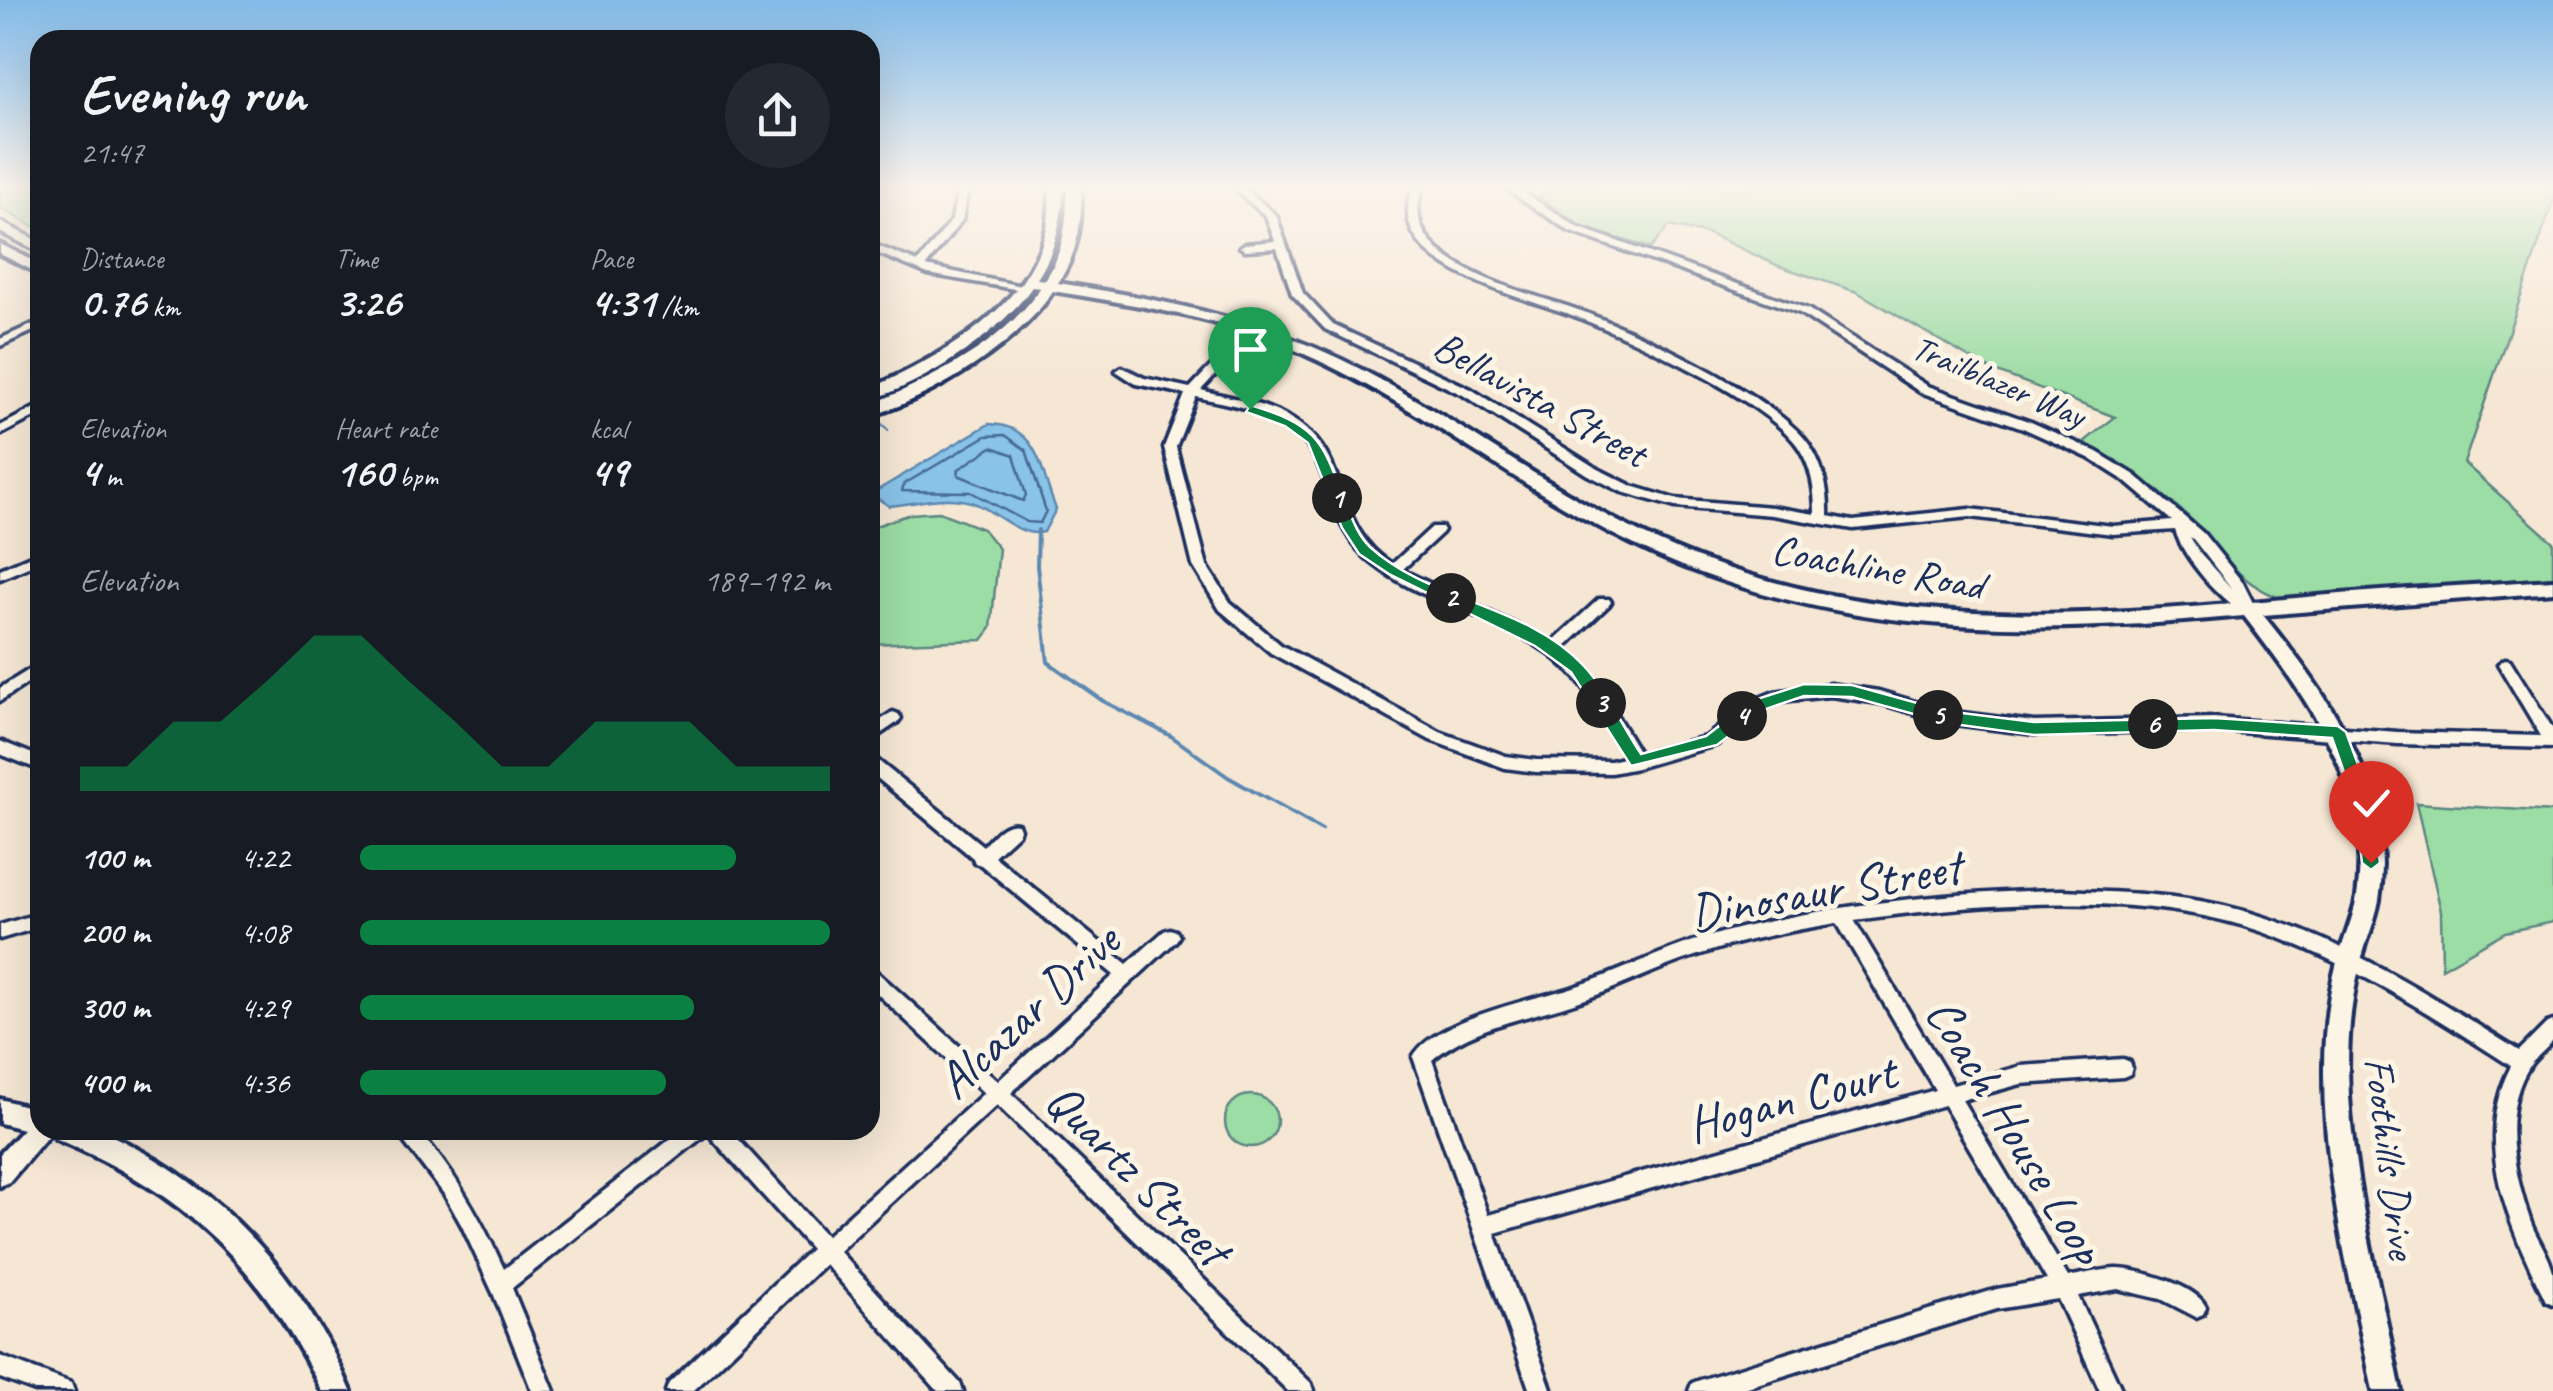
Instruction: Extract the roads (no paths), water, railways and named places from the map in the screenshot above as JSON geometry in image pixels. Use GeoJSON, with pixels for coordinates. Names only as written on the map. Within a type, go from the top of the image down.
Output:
{"type":"FeatureCollection","features":[{"type":"Feature","properties":{"kind":"main road"},"geometry":{"type":"LineString","coordinates":[[880,390],[963,344],[1025,286],[1044,253]]}},
{"type":"Feature","properties":{"kind":"main road"},"geometry":{"type":"LineString","coordinates":[[880,406],[933,381],[984,349],[1046,289],[1067,253]]}},
{"type":"Feature","properties":{"kind":"main road","name":"Coachline Road"},"geometry":{"type":"LineString","coordinates":[[1025,286],[1195,311],[1251,330],[1340,366],[1619,531],[1710,570],[1774,590],[1874,612],[1989,625],[2104,624],[2553,586]]}},
{"type":"Feature","properties":{"kind":"main road","name":"Foothills Drive"},"geometry":{"type":"LineString","coordinates":[[2250,611],[2298,670],[2338,732],[2363,803],[2371,863],[2337,1036],[2337,1108],[2388,1391]]}},
{"type":"Feature","properties":{"kind":"main road"},"geometry":{"type":"LineString","coordinates":[[0,1111],[30,1119]]}},
{"type":"Feature","properties":{"kind":"main road"},"geometry":{"type":"LineString","coordinates":[[0,1174],[31,1140]]}},
{"type":"Feature","properties":{"kind":"main road"},"geometry":{"type":"LineString","coordinates":[[87,1140],[139,1162],[213,1215],[295,1312],[337,1391]]}},
{"type":"Feature","properties":{"kind":"street"},"geometry":{"type":"LineString","coordinates":[[885,253],[919,268],[1025,286]]}},
{"type":"Feature","properties":{"kind":"street"},"geometry":{"type":"LineString","coordinates":[[919,268],[931,253]]}},
{"type":"Feature","properties":{"kind":"street","name":"Bellavista Street"},"geometry":{"type":"LineString","coordinates":[[1285,253],[1298,294],[1329,327],[1467,392],[1610,481],[1676,503],[1866,525],[1970,512],[2113,530],[2181,525]]}},
{"type":"Feature","properties":{"kind":"street"},"geometry":{"type":"LineString","coordinates":[[1437,253],[1484,280],[1596,321],[1776,417],[1812,458],[1819,477],[1821,520]]}},
{"type":"Feature","properties":{"kind":"street","name":"Trailblazer Way"},"geometry":{"type":"LineString","coordinates":[[1647,253],[1756,296],[1804,310],[1924,389],[2073,444],[2130,478],[2181,525],[2182,538],[2223,588],[2250,611]]}},
{"type":"Feature","properties":{"kind":"street"},"geometry":{"type":"LineString","coordinates":[[0,343],[30,329]]}},
{"type":"Feature","properties":{"kind":"street"},"geometry":{"type":"LineString","coordinates":[[1251,330],[1191,394],[1172,434],[1173,461],[1200,566],[1224,606],[1248,630],[1459,746],[1536,766],[1574,769],[1637,762],[1711,741],[1757,706],[1804,690],[1852,691],[1946,717],[2034,728],[2185,724],[2398,738],[2553,742]]}},
{"type":"Feature","properties":{"kind":"street"},"geometry":{"type":"LineString","coordinates":[[1122,371],[1274,415],[1314,441],[1349,528],[1364,550],[1394,570],[1553,649],[1587,680],[1637,762]]}},
{"type":"Feature","properties":{"kind":"street"},"geometry":{"type":"LineString","coordinates":[[0,431],[30,414]]}},
{"type":"Feature","properties":{"kind":"street"},"geometry":{"type":"LineString","coordinates":[[1394,570],[1437,530]]}},
{"type":"Feature","properties":{"kind":"street"},"geometry":{"type":"LineString","coordinates":[[0,574],[30,561]]}},
{"type":"Feature","properties":{"kind":"street"},"geometry":{"type":"LineString","coordinates":[[1553,649],[1604,602]]}},
{"type":"Feature","properties":{"kind":"street"},"geometry":{"type":"LineString","coordinates":[[2504,664],[2553,742]]}},
{"type":"Feature","properties":{"kind":"street"},"geometry":{"type":"LineString","coordinates":[[0,695],[30,675]]}},
{"type":"Feature","properties":{"kind":"street"},"geometry":{"type":"LineString","coordinates":[[880,728],[893,718]]}},
{"type":"Feature","properties":{"kind":"street"},"geometry":{"type":"LineString","coordinates":[[0,748],[30,760]]}},
{"type":"Feature","properties":{"kind":"street"},"geometry":{"type":"LineString","coordinates":[[880,772],[1128,976]]}},
{"type":"Feature","properties":{"kind":"street"},"geometry":{"type":"LineString","coordinates":[[981,858],[1012,830]]}},
{"type":"Feature","properties":{"kind":"street","name":"Dinosaur Street"},"geometry":{"type":"LineString","coordinates":[[1541,1391],[1422,1057],[1440,1038],[1557,1003],[1708,944],[1842,916],[1952,902],[2136,897],[2260,924],[2349,962],[2414,994],[2521,1062]]}},
{"type":"Feature","properties":{"kind":"street","name":"Coach House Loop"},"geometry":{"type":"LineString","coordinates":[[1842,916],[2064,1288],[2112,1391]]}},
{"type":"Feature","properties":{"kind":"street"},"geometry":{"type":"LineString","coordinates":[[0,932],[30,923]]}},
{"type":"Feature","properties":{"kind":"street","name":"Alcazar Drive"},"geometry":{"type":"LineString","coordinates":[[678,1391],[826,1249],[1000,1095],[1170,936]]}},
{"type":"Feature","properties":{"kind":"street","name":"Quartz Street"},"geometry":{"type":"LineString","coordinates":[[880,985],[1000,1095],[1303,1391]]}},
{"type":"Feature","properties":{"kind":"street"},"geometry":{"type":"LineString","coordinates":[[2553,1029],[2521,1062],[2503,1112],[2503,1163],[2519,1222],[2553,1294]]}},
{"type":"Feature","properties":{"kind":"street","name":"Hogan Court"},"geometry":{"type":"LineString","coordinates":[[1484,1226],[2021,1075],[2124,1068]]}},
{"type":"Feature","properties":{"kind":"street"},"geometry":{"type":"LineString","coordinates":[[416,1140],[437,1162],[500,1286],[543,1391]]}},
{"type":"Feature","properties":{"kind":"street"},"geometry":{"type":"LineString","coordinates":[[500,1286],[684,1140]]}},
{"type":"Feature","properties":{"kind":"street"},"geometry":{"type":"LineString","coordinates":[[726,1140],[952,1391]]}},
{"type":"Feature","properties":{"kind":"street"},"geometry":{"type":"LineString","coordinates":[[1700,1391],[1997,1299],[2118,1279],[2164,1289],[2196,1308]]}},
{"type":"Feature","properties":{"kind":"street"},"geometry":{"type":"LineString","coordinates":[[0,1367],[63,1391]]}},
{"type":"Feature","properties":{"kind":"water"},"geometry":{"type":"Polygon","coordinates":[[[989,424],[1006,426],[1028,441],[1056,509],[1044,532],[1035,533],[971,502],[940,499],[889,506],[880,500],[880,489],[989,424]]]}},
{"type":"Feature","properties":{"kind":"waterway"},"geometry":{"type":"LineString","coordinates":[[880,423],[888,430]]}},
{"type":"Feature","properties":{"kind":"waterway"},"geometry":{"type":"LineString","coordinates":[[1038,530],[1037,566],[1048,662],[1103,701],[1171,736],[1228,777],[1322,830]]}}]}
